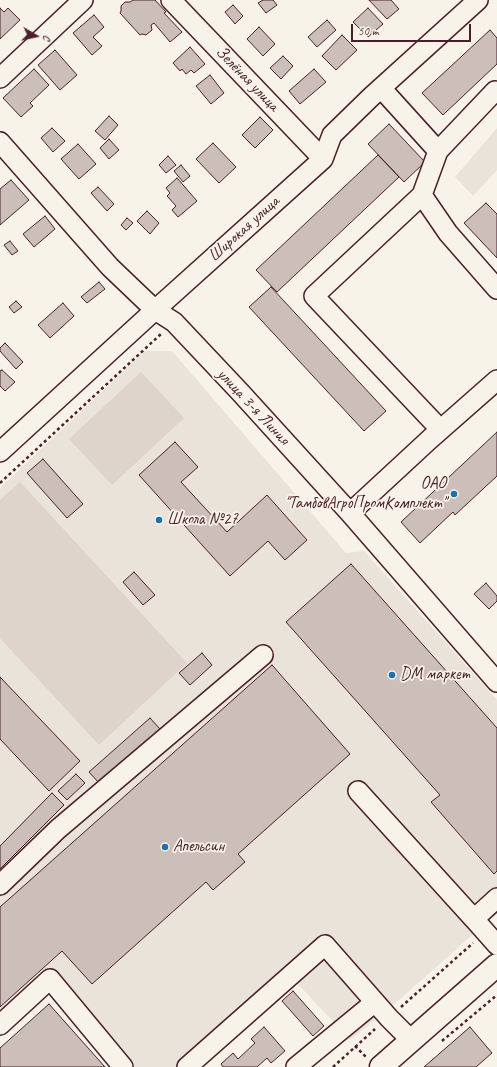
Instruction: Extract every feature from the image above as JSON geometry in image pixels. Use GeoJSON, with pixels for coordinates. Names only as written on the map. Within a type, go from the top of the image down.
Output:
{"type":"FeatureCollection","features":[{"type":"Feature","properties":{"kind":"main road"},"geometry":{"type":"LineString","coordinates":[[381,1067],[497,965]]}},
{"type":"Feature","properties":{"kind":"street"},"geometry":{"type":"LineString","coordinates":[[0,78],[83,0]]}},
{"type":"Feature","properties":{"kind":"street","name":"Зелёная улица"},"geometry":{"type":"LineString","coordinates":[[171,0],[323,159]]}},
{"type":"Feature","properties":{"kind":"street","name":"Широкая улица"},"geometry":{"type":"LineString","coordinates":[[0,452],[323,159],[332,135],[381,88],[478,0]]}},
{"type":"Feature","properties":{"kind":"street"},"geometry":{"type":"LineString","coordinates":[[381,88],[438,152]]}},
{"type":"Feature","properties":{"kind":"street"},"geometry":{"type":"LineString","coordinates":[[440,430],[314,296],[422,195],[438,152],[495,92]]}},
{"type":"Feature","properties":{"kind":"street","name":"улица 3-я Линия"},"geometry":{"type":"LineString","coordinates":[[0,142],[110,267],[155,310],[174,322],[350,513],[497,682]]}},
{"type":"Feature","properties":{"kind":"street"},"geometry":{"type":"LineString","coordinates":[[422,195],[448,233],[497,289]]}},
{"type":"Feature","properties":{"kind":"street"},"geometry":{"type":"LineString","coordinates":[[350,513],[497,380]]}},
{"type":"Feature","properties":{"kind":"street"},"geometry":{"type":"LineString","coordinates":[[0,885],[58,829],[264,655]]}},
{"type":"Feature","properties":{"kind":"street"},"geometry":{"type":"LineString","coordinates":[[358,791],[485,932],[497,898]]}},
{"type":"Feature","properties":{"kind":"street"},"geometry":{"type":"LineString","coordinates":[[187,1067],[325,945],[389,1018],[412,1041]]}},
{"type":"Feature","properties":{"kind":"street"},"geometry":{"type":"LineString","coordinates":[[0,1025],[50,979],[123,1067]]}},
{"type":"Feature","properties":{"kind":"street"},"geometry":{"type":"LineString","coordinates":[[296,1067],[375,1002]]}},
{"type":"Feature","properties":{"kind":"path"},"geometry":{"type":"LineString","coordinates":[[0,483],[174,322]]}},
{"type":"Feature","properties":{"kind":"path"},"geometry":{"type":"LineString","coordinates":[[333,1067],[359,1042],[389,1018],[485,932]]}},
{"type":"Feature","properties":{"kind":"path"},"geometry":{"type":"LineString","coordinates":[[440,1043],[497,995]]}},
{"type":"Feature","properties":{"kind":"shaded area"},"geometry":{"type":"Polygon","coordinates":[[[497,128],[497,170],[473,196],[455,177],[497,128]]]}},
{"type":"Feature","properties":{"kind":"shaded area"},"geometry":{"type":"Polygon","coordinates":[[[145,351],[172,351],[346,553],[364,551],[497,700],[497,913],[390,1008],[350,1040],[295,981],[197,1067],[116,1067],[47,986],[0,1029],[0,488],[145,351]]]}},
{"type":"Feature","properties":{"kind":"shaded area"},"geometry":{"type":"Polygon","coordinates":[[[141,372],[184,418],[112,485],[69,439],[141,372]]]}},
{"type":"Feature","properties":{"kind":"shaded area"},"geometry":{"type":"Polygon","coordinates":[[[20,482],[187,663],[99,745],[0,638],[0,500],[20,482]]]}},
{"type":"Feature","properties":{"kind":"building"},"geometry":{"type":"Polygon","coordinates":[[[133,0],[155,0],[166,12],[164,13],[182,32],[170,42],[154,23],[151,25],[152,30],[146,35],[140,35],[120,13],[121,6],[125,2],[130,2],[133,0]]]}},
{"type":"Feature","properties":{"kind":"building"},"geometry":{"type":"Polygon","coordinates":[[[263,0],[273,0],[277,5],[266,13],[258,3],[263,0]]]}},
{"type":"Feature","properties":{"kind":"building"},"geometry":{"type":"Polygon","coordinates":[[[369,0],[391,0],[399,9],[387,19],[369,0]]]}},
{"type":"Feature","properties":{"kind":"building"},"geometry":{"type":"Polygon","coordinates":[[[233,5],[243,16],[235,24],[225,12],[233,5]]]}},
{"type":"Feature","properties":{"kind":"building"},"geometry":{"type":"Polygon","coordinates":[[[0,8],[4,12],[8,8],[20,20],[0,39],[0,8]]]}},
{"type":"Feature","properties":{"kind":"building"},"geometry":{"type":"Polygon","coordinates":[[[368,8],[383,24],[368,37],[353,22],[368,8]]]}},
{"type":"Feature","properties":{"kind":"building"},"geometry":{"type":"Polygon","coordinates":[[[94,15],[104,27],[93,37],[102,46],[92,55],[73,33],[94,15]]]}},
{"type":"Feature","properties":{"kind":"building"},"geometry":{"type":"Polygon","coordinates":[[[327,20],[336,30],[317,47],[308,37],[327,20]]]}},
{"type":"Feature","properties":{"kind":"building"},"geometry":{"type":"Polygon","coordinates":[[[259,27],[275,44],[263,56],[247,39],[259,27]]]}},
{"type":"Feature","properties":{"kind":"building"},"geometry":{"type":"Polygon","coordinates":[[[490,30],[497,38],[497,64],[443,115],[422,93],[490,30]]]}},
{"type":"Feature","properties":{"kind":"building"},"geometry":{"type":"Polygon","coordinates":[[[342,35],[357,50],[336,70],[322,56],[342,35]]]}},
{"type":"Feature","properties":{"kind":"building"},"geometry":{"type":"Polygon","coordinates":[[[190,47],[205,64],[194,73],[191,70],[186,74],[182,69],[180,71],[173,63],[190,47]]]}},
{"type":"Feature","properties":{"kind":"building"},"geometry":{"type":"Polygon","coordinates":[[[55,50],[77,75],[60,90],[38,65],[55,50]]]}},
{"type":"Feature","properties":{"kind":"building"},"geometry":{"type":"Polygon","coordinates":[[[283,56],[293,66],[281,79],[270,68],[283,56]]]}},
{"type":"Feature","properties":{"kind":"building"},"geometry":{"type":"Polygon","coordinates":[[[34,69],[49,85],[30,103],[33,106],[21,117],[3,98],[34,69]]]}},
{"type":"Feature","properties":{"kind":"building"},"geometry":{"type":"Polygon","coordinates":[[[314,69],[326,82],[300,104],[289,91],[314,69]]]}},
{"type":"Feature","properties":{"kind":"building"},"geometry":{"type":"Polygon","coordinates":[[[210,75],[224,93],[211,104],[196,86],[210,75]]]}},
{"type":"Feature","properties":{"kind":"building"},"geometry":{"type":"Polygon","coordinates":[[[109,116],[118,125],[105,140],[95,131],[109,116]]]}},
{"type":"Feature","properties":{"kind":"building"},"geometry":{"type":"Polygon","coordinates":[[[260,117],[273,130],[255,148],[242,135],[260,117]]]}},
{"type":"Feature","properties":{"kind":"building"},"geometry":{"type":"Polygon","coordinates":[[[389,124],[425,162],[404,182],[368,144],[389,124]]]}},
{"type":"Feature","properties":{"kind":"building"},"geometry":{"type":"Polygon","coordinates":[[[52,128],[65,141],[53,152],[41,138],[52,128]]]}},
{"type":"Feature","properties":{"kind":"building"},"geometry":{"type":"Polygon","coordinates":[[[109,139],[119,150],[109,159],[100,148],[109,139]]]}},
{"type":"Feature","properties":{"kind":"building"},"geometry":{"type":"Polygon","coordinates":[[[213,143],[236,167],[219,183],[196,159],[213,143]]]}},
{"type":"Feature","properties":{"kind":"building"},"geometry":{"type":"Polygon","coordinates":[[[78,144],[96,164],[79,179],[61,159],[78,144]]]}},
{"type":"Feature","properties":{"kind":"building"},"geometry":{"type":"Polygon","coordinates":[[[378,155],[399,177],[277,292],[256,270],[378,155]]]}},
{"type":"Feature","properties":{"kind":"building"},"geometry":{"type":"Polygon","coordinates":[[[168,156],[176,165],[166,173],[159,165],[168,156]]]}},
{"type":"Feature","properties":{"kind":"building"},"geometry":{"type":"Polygon","coordinates":[[[181,165],[190,176],[183,182],[174,171],[181,165]]]}},
{"type":"Feature","properties":{"kind":"building"},"geometry":{"type":"Polygon","coordinates":[[[177,178],[197,201],[178,217],[172,210],[176,206],[167,196],[170,193],[166,188],[177,178]]]}},
{"type":"Feature","properties":{"kind":"building"},"geometry":{"type":"Polygon","coordinates":[[[11,180],[29,200],[0,225],[0,189],[11,180]]]}},
{"type":"Feature","properties":{"kind":"building"},"geometry":{"type":"Polygon","coordinates":[[[98,187],[114,204],[107,211],[91,193],[98,187]]]}},
{"type":"Feature","properties":{"kind":"building"},"geometry":{"type":"Polygon","coordinates":[[[486,203],[497,214],[497,258],[464,223],[486,203]]]}},
{"type":"Feature","properties":{"kind":"building"},"geometry":{"type":"Polygon","coordinates":[[[147,211],[159,223],[150,234],[137,221],[147,211]]]}},
{"type":"Feature","properties":{"kind":"building"},"geometry":{"type":"Polygon","coordinates":[[[45,216],[55,229],[34,247],[23,234],[45,216]]]}},
{"type":"Feature","properties":{"kind":"building"},"geometry":{"type":"Polygon","coordinates":[[[127,218],[133,223],[126,230],[121,225],[127,218]]]}},
{"type":"Feature","properties":{"kind":"building"},"geometry":{"type":"Polygon","coordinates":[[[10,241],[18,251],[12,255],[4,245],[10,241]]]}},
{"type":"Feature","properties":{"kind":"building"},"geometry":{"type":"Polygon","coordinates":[[[99,282],[105,289],[87,303],[81,297],[99,282]]]}},
{"type":"Feature","properties":{"kind":"building"},"geometry":{"type":"Polygon","coordinates":[[[271,287],[386,411],[364,431],[249,307],[271,287]]]}},
{"type":"Feature","properties":{"kind":"building"},"geometry":{"type":"Polygon","coordinates":[[[16,301],[22,307],[14,313],[9,307],[16,301]]]}},
{"type":"Feature","properties":{"kind":"building"},"geometry":{"type":"Polygon","coordinates":[[[63,303],[74,316],[50,338],[38,325],[63,303]]]}},
{"type":"Feature","properties":{"kind":"building"},"geometry":{"type":"Polygon","coordinates":[[[5,343],[23,362],[16,369],[0,351],[0,348],[5,343]]]}},
{"type":"Feature","properties":{"kind":"building"},"geometry":{"type":"Polygon","coordinates":[[[2,370],[15,382],[5,391],[0,386],[0,371],[2,370]]]}},
{"type":"Feature","properties":{"kind":"building","name":"ОАО \"ТамбовАгроПромКомплект\""},"geometry":{"type":"Polygon","coordinates":[[[497,432],[497,476],[455,515],[453,512],[420,543],[401,522],[497,432]]]}},
{"type":"Feature","properties":{"kind":"building"},"geometry":{"type":"Polygon","coordinates":[[[175,442],[198,467],[181,482],[227,532],[267,495],[307,540],[285,560],[268,541],[230,576],[139,475],[175,442]]]}},
{"type":"Feature","properties":{"kind":"building"},"geometry":{"type":"Polygon","coordinates":[[[43,459],[83,504],[67,518],[27,473],[43,459]]]}},
{"type":"Feature","properties":{"kind":"building","name":"DM маркет"},"geometry":{"type":"Polygon","coordinates":[[[351,564],[497,728],[497,871],[494,874],[431,802],[440,795],[286,622],[351,564]]]}},
{"type":"Feature","properties":{"kind":"building"},"geometry":{"type":"Polygon","coordinates":[[[134,572],[155,595],[143,605],[123,582],[134,572]]]}},
{"type":"Feature","properties":{"kind":"building"},"geometry":{"type":"Polygon","coordinates":[[[486,583],[497,596],[497,601],[489,609],[474,594],[486,583]]]}},
{"type":"Feature","properties":{"kind":"building"},"geometry":{"type":"Polygon","coordinates":[[[202,653],[212,665],[190,685],[179,673],[202,653]]]}},
{"type":"Feature","properties":{"kind":"building"},"geometry":{"type":"Polygon","coordinates":[[[272,665],[350,754],[238,854],[245,862],[213,890],[206,882],[92,984],[62,951],[0,1007],[0,907],[272,665]]]}},
{"type":"Feature","properties":{"kind":"building"},"geometry":{"type":"Polygon","coordinates":[[[0,677],[80,761],[49,791],[0,739],[0,677]]]}},
{"type":"Feature","properties":{"kind":"building"},"geometry":{"type":"Polygon","coordinates":[[[150,718],[160,729],[99,783],[89,772],[150,718]]]}},
{"type":"Feature","properties":{"kind":"building"},"geometry":{"type":"Polygon","coordinates":[[[76,774],[85,783],[67,800],[58,791],[76,774]]]}},
{"type":"Feature","properties":{"kind":"building"},"geometry":{"type":"Polygon","coordinates":[[[52,793],[64,805],[0,869],[0,846],[52,793]]]}},
{"type":"Feature","properties":{"kind":"building"},"geometry":{"type":"Polygon","coordinates":[[[293,991],[324,1026],[313,1036],[282,1001],[293,991]]]}},
{"type":"Feature","properties":{"kind":"building"},"geometry":{"type":"Polygon","coordinates":[[[49,1004],[105,1067],[0,1067],[0,1048],[49,1004]]]}},
{"type":"Feature","properties":{"kind":"building"},"geometry":{"type":"Polygon","coordinates":[[[264,1027],[285,1051],[271,1063],[267,1058],[257,1067],[223,1067],[221,1064],[233,1053],[238,1059],[255,1043],[251,1039],[264,1027]]]}},
{"type":"Feature","properties":{"kind":"building"},"geometry":{"type":"Polygon","coordinates":[[[470,1027],[492,1053],[476,1067],[424,1067],[470,1027]]]}},
{"type":"Feature","properties":{"kind":"place","name":"ОАО \"ТамбовАгроПромКомплект\""},"geometry":{"type":"Point","coordinates":[454,494]}},
{"type":"Feature","properties":{"kind":"place","name":"Школа №27"},"geometry":{"type":"Point","coordinates":[159,520]}},
{"type":"Feature","properties":{"kind":"place","name":"DM маркет"},"geometry":{"type":"Point","coordinates":[392,675]}},
{"type":"Feature","properties":{"kind":"place","name":"Апельсин"},"geometry":{"type":"Point","coordinates":[165,847]}}]}
